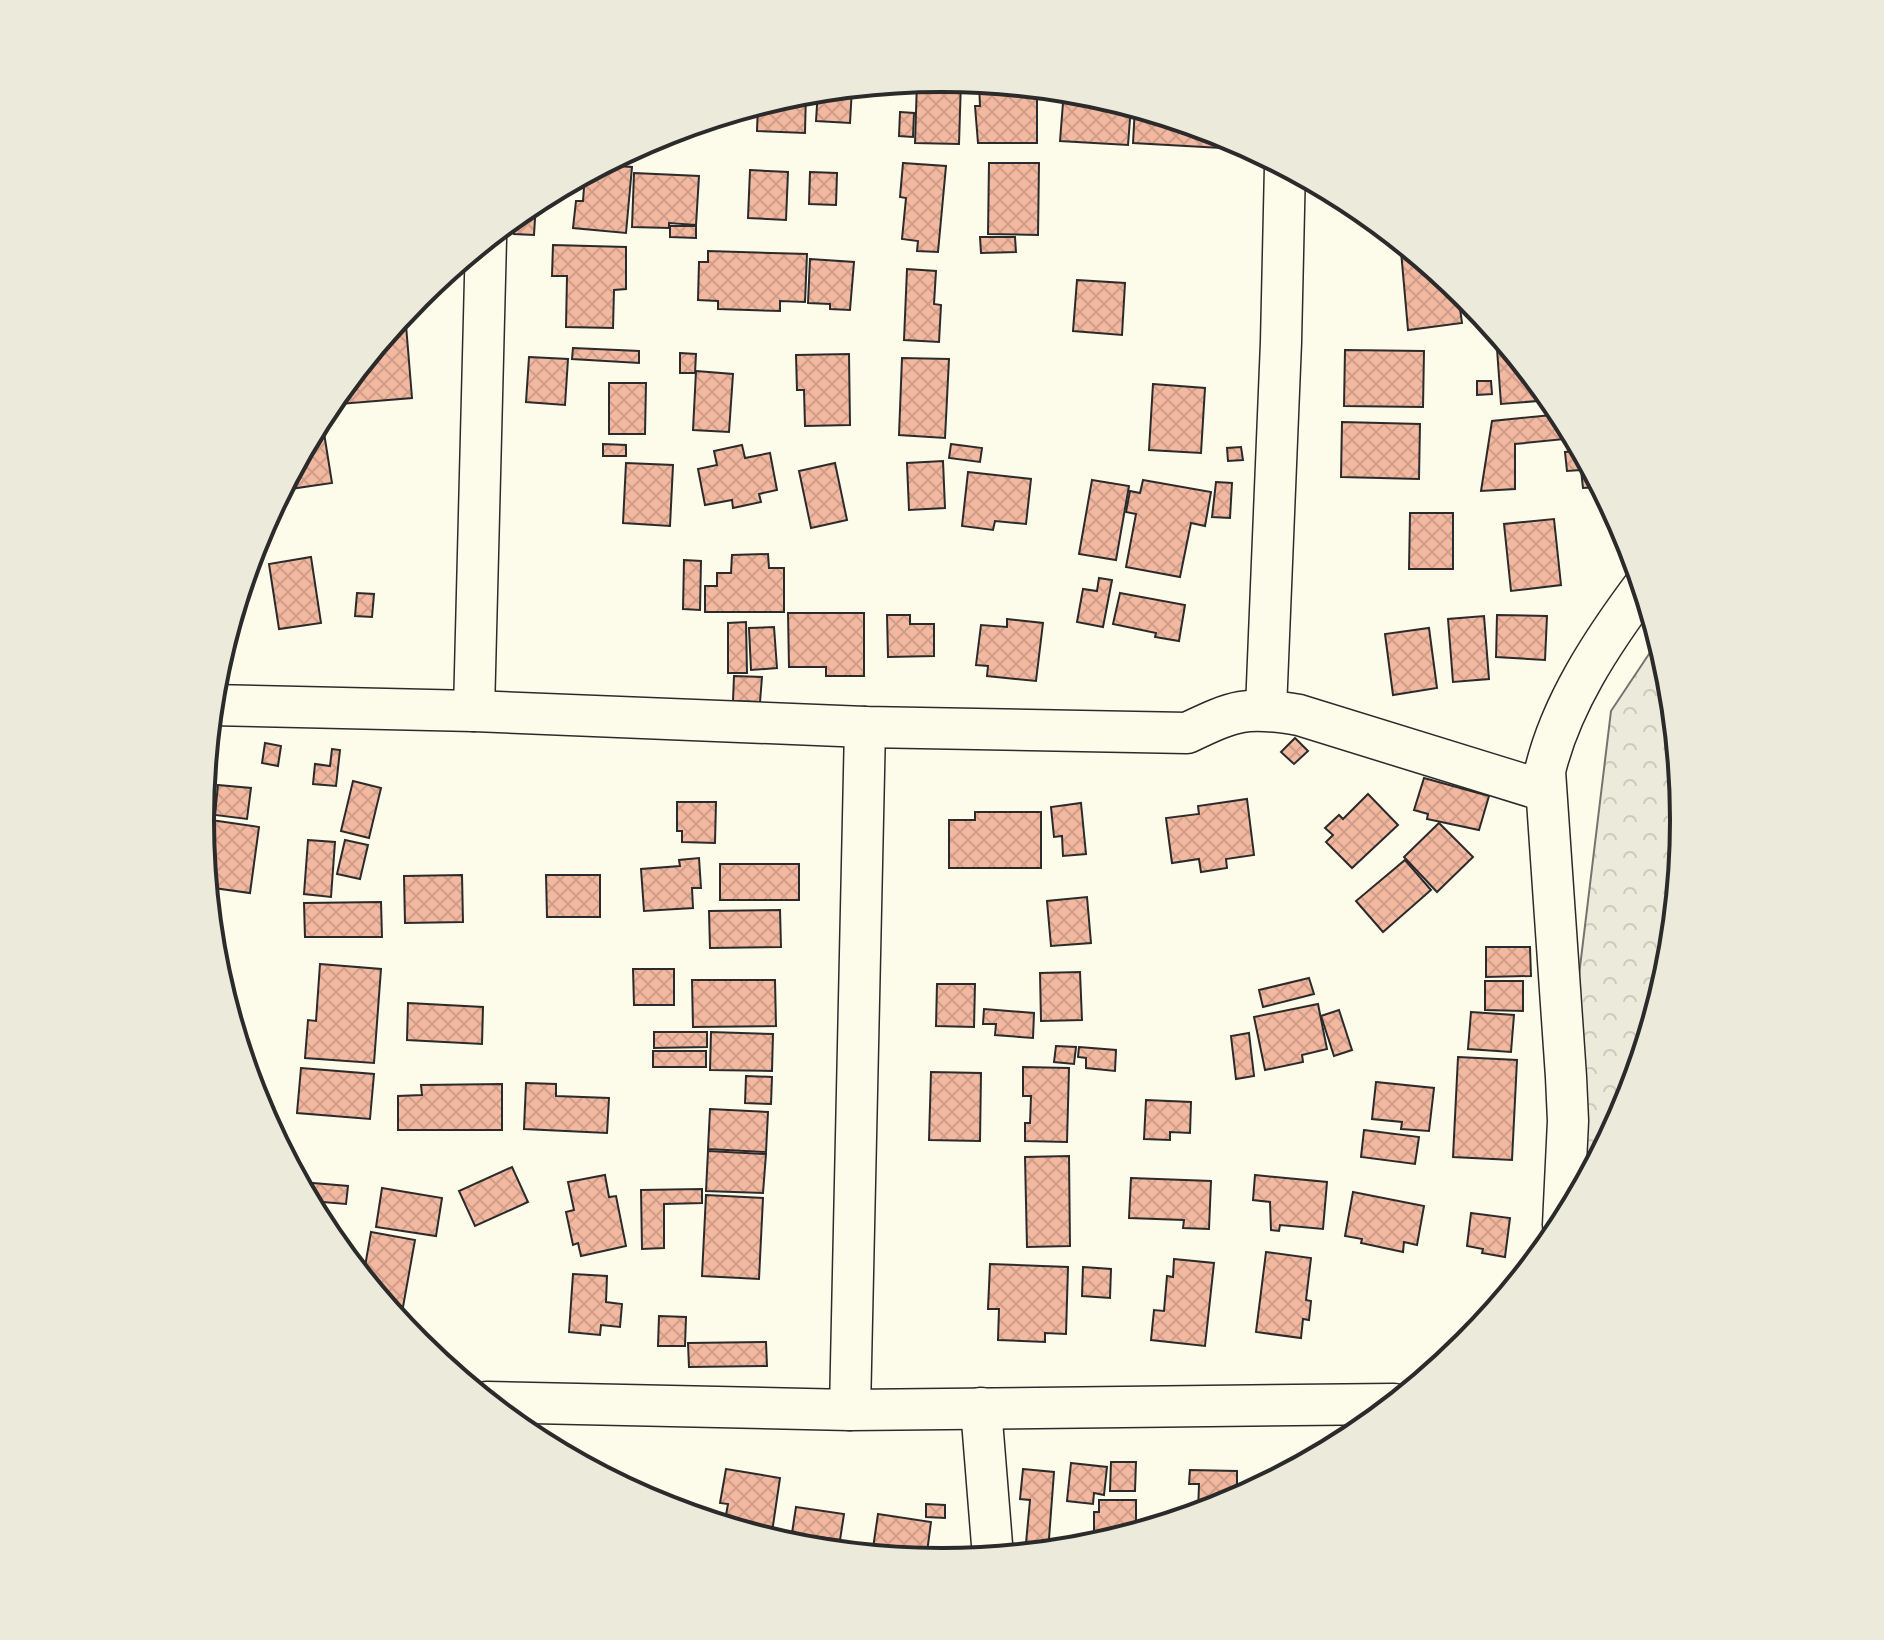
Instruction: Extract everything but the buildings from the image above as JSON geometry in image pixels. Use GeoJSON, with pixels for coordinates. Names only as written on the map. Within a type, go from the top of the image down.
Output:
{"type":"FeatureCollection","features":[{"type":"Feature","properties":{"kind":"street"},"geometry":{"type":"LineString","coordinates":[[1266,709],[1285,178]]}},
{"type":"Feature","properties":{"kind":"street"},"geometry":{"type":"LineString","coordinates":[[474,711],[486,253]]}},
{"type":"Feature","properties":{"kind":"street"},"geometry":{"type":"LineString","coordinates":[[1564,1196],[1568,1121],[1566,1077],[1545,771],[1555,733],[1589,667],[1635,599]]}},
{"type":"Feature","properties":{"kind":"street"},"geometry":{"type":"LineString","coordinates":[[223,705],[474,711],[865,727],[1187,733],[1232,712],[1266,709],[1299,715],[1545,791]]}},
{"type":"Feature","properties":{"kind":"street"},"geometry":{"type":"LineString","coordinates":[[850,1410],[865,727]]}},
{"type":"Feature","properties":{"kind":"street"},"geometry":{"type":"LineString","coordinates":[[505,1402],[850,1410],[1376,1404]]}},
{"type":"Feature","properties":{"kind":"street"},"geometry":{"type":"LineString","coordinates":[[981,1408],[992,1546]]}},
{"type":"Feature","properties":{"kind":"green space"},"geometry":{"type":"Polygon","coordinates":[[[1650,653],[1664,725],[1668,772],[1670,820],[1664,915],[1645,1008],[1615,1099],[1595,1142],[1549,1220],[1611,711],[1650,653]]]}}]}
